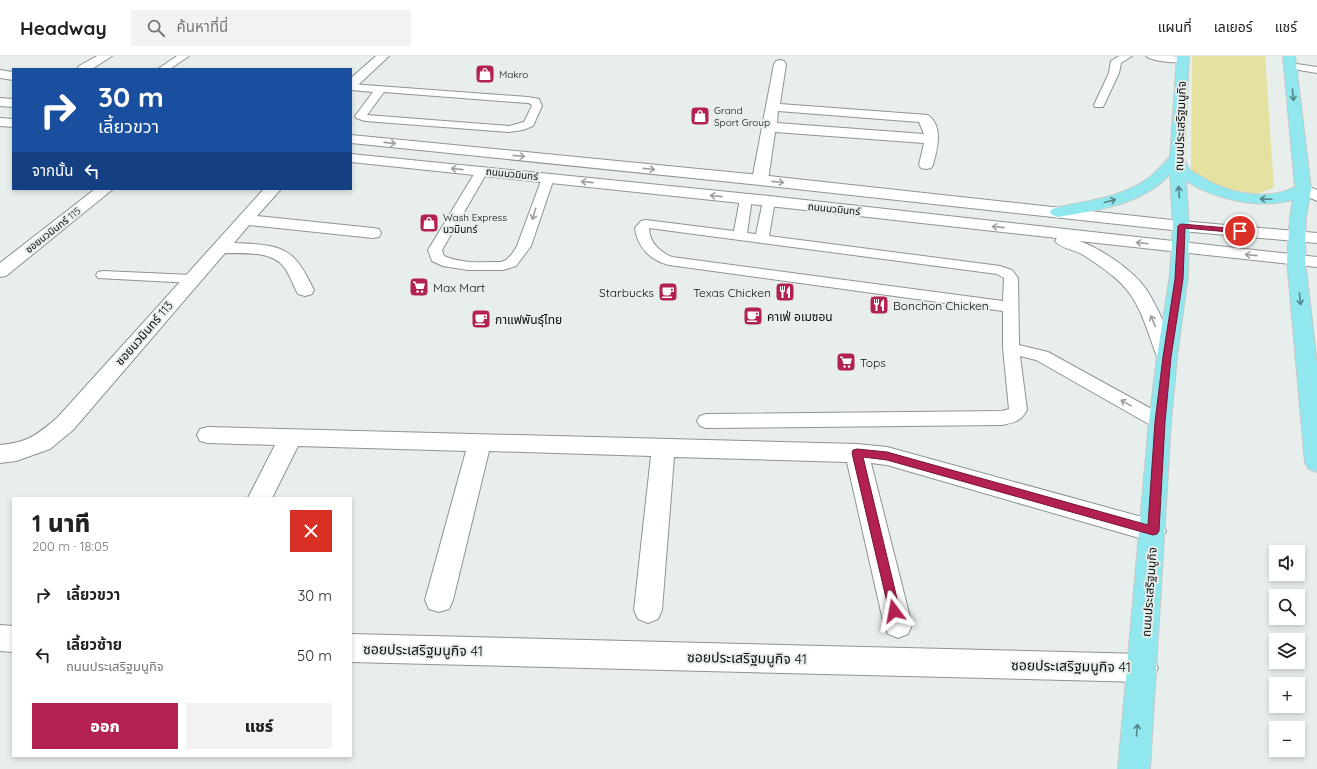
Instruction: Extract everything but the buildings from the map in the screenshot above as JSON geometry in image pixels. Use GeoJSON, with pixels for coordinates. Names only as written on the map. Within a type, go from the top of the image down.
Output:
{"type":"FeatureCollection","features":[{"type":"Feature","properties":{"kind":"main road","name":"ถนนประเสริฐมนูกิจ"},"geometry":{"type":"LineString","coordinates":[[1134,769],[1143,668],[1160,422],[1167,357],[1179,279],[1181,226],[1176,158],[1182,58]]}},
{"type":"Feature","properties":{"kind":"main road"},"geometry":{"type":"LineString","coordinates":[[1290,61],[1310,193],[1298,217],[1296,260],[1317,463]]}},
{"type":"Feature","properties":{"kind":"main road"},"geometry":{"type":"LineString","coordinates":[[1058,212],[1103,203],[1137,192],[1154,182],[1176,158],[1183,172],[1205,186],[1238,197],[1270,199],[1310,193]]}},
{"type":"Feature","properties":{"kind":"street"},"geometry":{"type":"LineString","coordinates":[[85,68],[106,56]]}},
{"type":"Feature","properties":{"kind":"street"},"geometry":{"type":"LineString","coordinates":[[352,85],[383,56]]}},
{"type":"Feature","properties":{"kind":"street"},"geometry":{"type":"LineString","coordinates":[[760,180],[780,64]]}},
{"type":"Feature","properties":{"kind":"street"},"geometry":{"type":"LineString","coordinates":[[0,74],[12,76]]}},
{"type":"Feature","properties":{"kind":"street"},"geometry":{"type":"LineString","coordinates":[[0,102],[12,103]]}},
{"type":"Feature","properties":{"kind":"street"},"geometry":{"type":"LineString","coordinates":[[772,107],[917,117],[927,121],[932,139],[926,165]]}},
{"type":"Feature","properties":{"kind":"street"},"geometry":{"type":"LineString","coordinates":[[0,122],[12,123]]}},
{"type":"Feature","properties":{"kind":"street"},"geometry":{"type":"LineString","coordinates":[[769,127],[932,139]]}},
{"type":"Feature","properties":{"kind":"street","name":"ถนนนวมินทร์"},"geometry":{"type":"LineString","coordinates":[[352,139],[760,180],[1181,226],[1317,238]]}},
{"type":"Feature","properties":{"kind":"street","name":"ถนนนวมินทร์"},"geometry":{"type":"LineString","coordinates":[[352,158],[769,201],[1317,262]]}},
{"type":"Feature","properties":{"kind":"street","name":"ซอยนวมินทร์ 115"},"geometry":{"type":"LineString","coordinates":[[0,272],[104,190]]}},
{"type":"Feature","properties":{"kind":"street","name":"ซอยนวมินทร์ 113"},"geometry":{"type":"LineString","coordinates":[[0,454],[16,452],[42,443],[65,424],[220,247],[272,190]]}},
{"type":"Feature","properties":{"kind":"street"},"geometry":{"type":"LineString","coordinates":[[245,220],[373,233]]}},
{"type":"Feature","properties":{"kind":"street"},"geometry":{"type":"LineString","coordinates":[[1037,231],[1086,249],[1114,268],[1138,291],[1151,316],[1167,357]]}},
{"type":"Feature","properties":{"kind":"street"},"geometry":{"type":"LineString","coordinates":[[220,247],[269,251],[279,254],[287,260],[305,290]]}},
{"type":"Feature","properties":{"kind":"street"},"geometry":{"type":"LineString","coordinates":[[208,435],[857,453],[887,456],[1153,531]]}},
{"type":"Feature","properties":{"kind":"street"},"geometry":{"type":"LineString","coordinates":[[261,497],[291,437]]}},
{"type":"Feature","properties":{"kind":"street"},"geometry":{"type":"LineString","coordinates":[[439,600],[480,443]]}},
{"type":"Feature","properties":{"kind":"street"},"geometry":{"type":"LineString","coordinates":[[648,610],[663,448]]}},
{"type":"Feature","properties":{"kind":"street"},"geometry":{"type":"LineString","coordinates":[[857,453],[898,625]]}},
{"type":"Feature","properties":{"kind":"street"},"geometry":{"type":"LineString","coordinates":[[0,638],[12,639]]}},
{"type":"Feature","properties":{"kind":"street","name":"ซอยประเสริฐมนูกิจ 41"},"geometry":{"type":"LineString","coordinates":[[352,648],[1143,668]]}},
{"type":"Feature","properties":{"kind":"lane"},"geometry":{"type":"LineString","coordinates":[[165,68],[184,56]]}},
{"type":"Feature","properties":{"kind":"lane"},"geometry":{"type":"LineString","coordinates":[[1099,105],[1114,73],[1116,61],[1127,56]]}},
{"type":"Feature","properties":{"kind":"lane"},"geometry":{"type":"LineString","coordinates":[[1151,56],[1182,58]]}},
{"type":"Feature","properties":{"kind":"lane"},"geometry":{"type":"LineString","coordinates":[[1290,61],[1317,70]]}},
{"type":"Feature","properties":{"kind":"lane"},"geometry":{"type":"LineString","coordinates":[[352,86],[528,100],[535,102],[536,106],[529,124],[519,128],[509,129],[365,118],[360,116],[381,89]]}},
{"type":"Feature","properties":{"kind":"lane"},"geometry":{"type":"LineString","coordinates":[[482,171],[435,250],[437,258],[448,263],[468,266],[502,266],[518,258],[524,246],[548,178]]}},
{"type":"Feature","properties":{"kind":"lane"},"geometry":{"type":"LineString","coordinates":[[740,236],[746,199]]}},
{"type":"Feature","properties":{"kind":"lane"},"geometry":{"type":"LineString","coordinates":[[762,239],[769,201]]}},
{"type":"Feature","properties":{"kind":"lane"},"geometry":{"type":"LineString","coordinates":[[706,421],[1002,418],[1013,416],[1018,410],[1011,348],[1011,307],[1011,278],[1007,273],[1000,270],[646,224],[642,228],[644,238],[651,249],[659,257],[669,261],[1011,307]]}},
{"type":"Feature","properties":{"kind":"lane"},"geometry":{"type":"LineString","coordinates":[[103,275],[192,279]]}},
{"type":"Feature","properties":{"kind":"lane"},"geometry":{"type":"LineString","coordinates":[[1011,348],[1042,356],[1160,422]]}},
{"type":"Feature","properties":{"kind":"shaded area"},"geometry":{"type":"Polygon","coordinates":[[[1192,56],[1265,56],[1274,188],[1259,193],[1250,193],[1219,187],[1191,171],[1192,56]]]}},
{"type":"Feature","properties":{"kind":"place","name":"Makro"},"geometry":{"type":"Point","coordinates":[485,74]}},
{"type":"Feature","properties":{"kind":"place","name":"Grand Sport Group"},"geometry":{"type":"Point","coordinates":[700,116]}},
{"type":"Feature","properties":{"kind":"place","name":"Wash Express นวมินทร์"},"geometry":{"type":"Point","coordinates":[429,223]}},
{"type":"Feature","properties":{"kind":"place","name":"Max Mart"},"geometry":{"type":"Point","coordinates":[419,287]}},
{"type":"Feature","properties":{"kind":"place","name":"Starbucks"},"geometry":{"type":"Point","coordinates":[668,292]}},
{"type":"Feature","properties":{"kind":"place","name":"Texas Chicken"},"geometry":{"type":"Point","coordinates":[785,292]}},
{"type":"Feature","properties":{"kind":"place","name":"Bonchon Chicken"},"geometry":{"type":"Point","coordinates":[879,305]}},
{"type":"Feature","properties":{"kind":"place","name":"คาเฟ่ อเมซอน"},"geometry":{"type":"Point","coordinates":[753,316]}},
{"type":"Feature","properties":{"kind":"place","name":"กาแฟพันธุ์ไทย"},"geometry":{"type":"Point","coordinates":[481,319]}},
{"type":"Feature","properties":{"kind":"place","name":"Tops"},"geometry":{"type":"Point","coordinates":[846,362]}},
{"type":"Feature","properties":{"kind":"route"},"geometry":{"type":"LineString","coordinates":[[894,611],[857,453],[887,456],[1153,531],[1160,422],[1167,357],[1179,279],[1181,226],[1240,231]]}}]}
